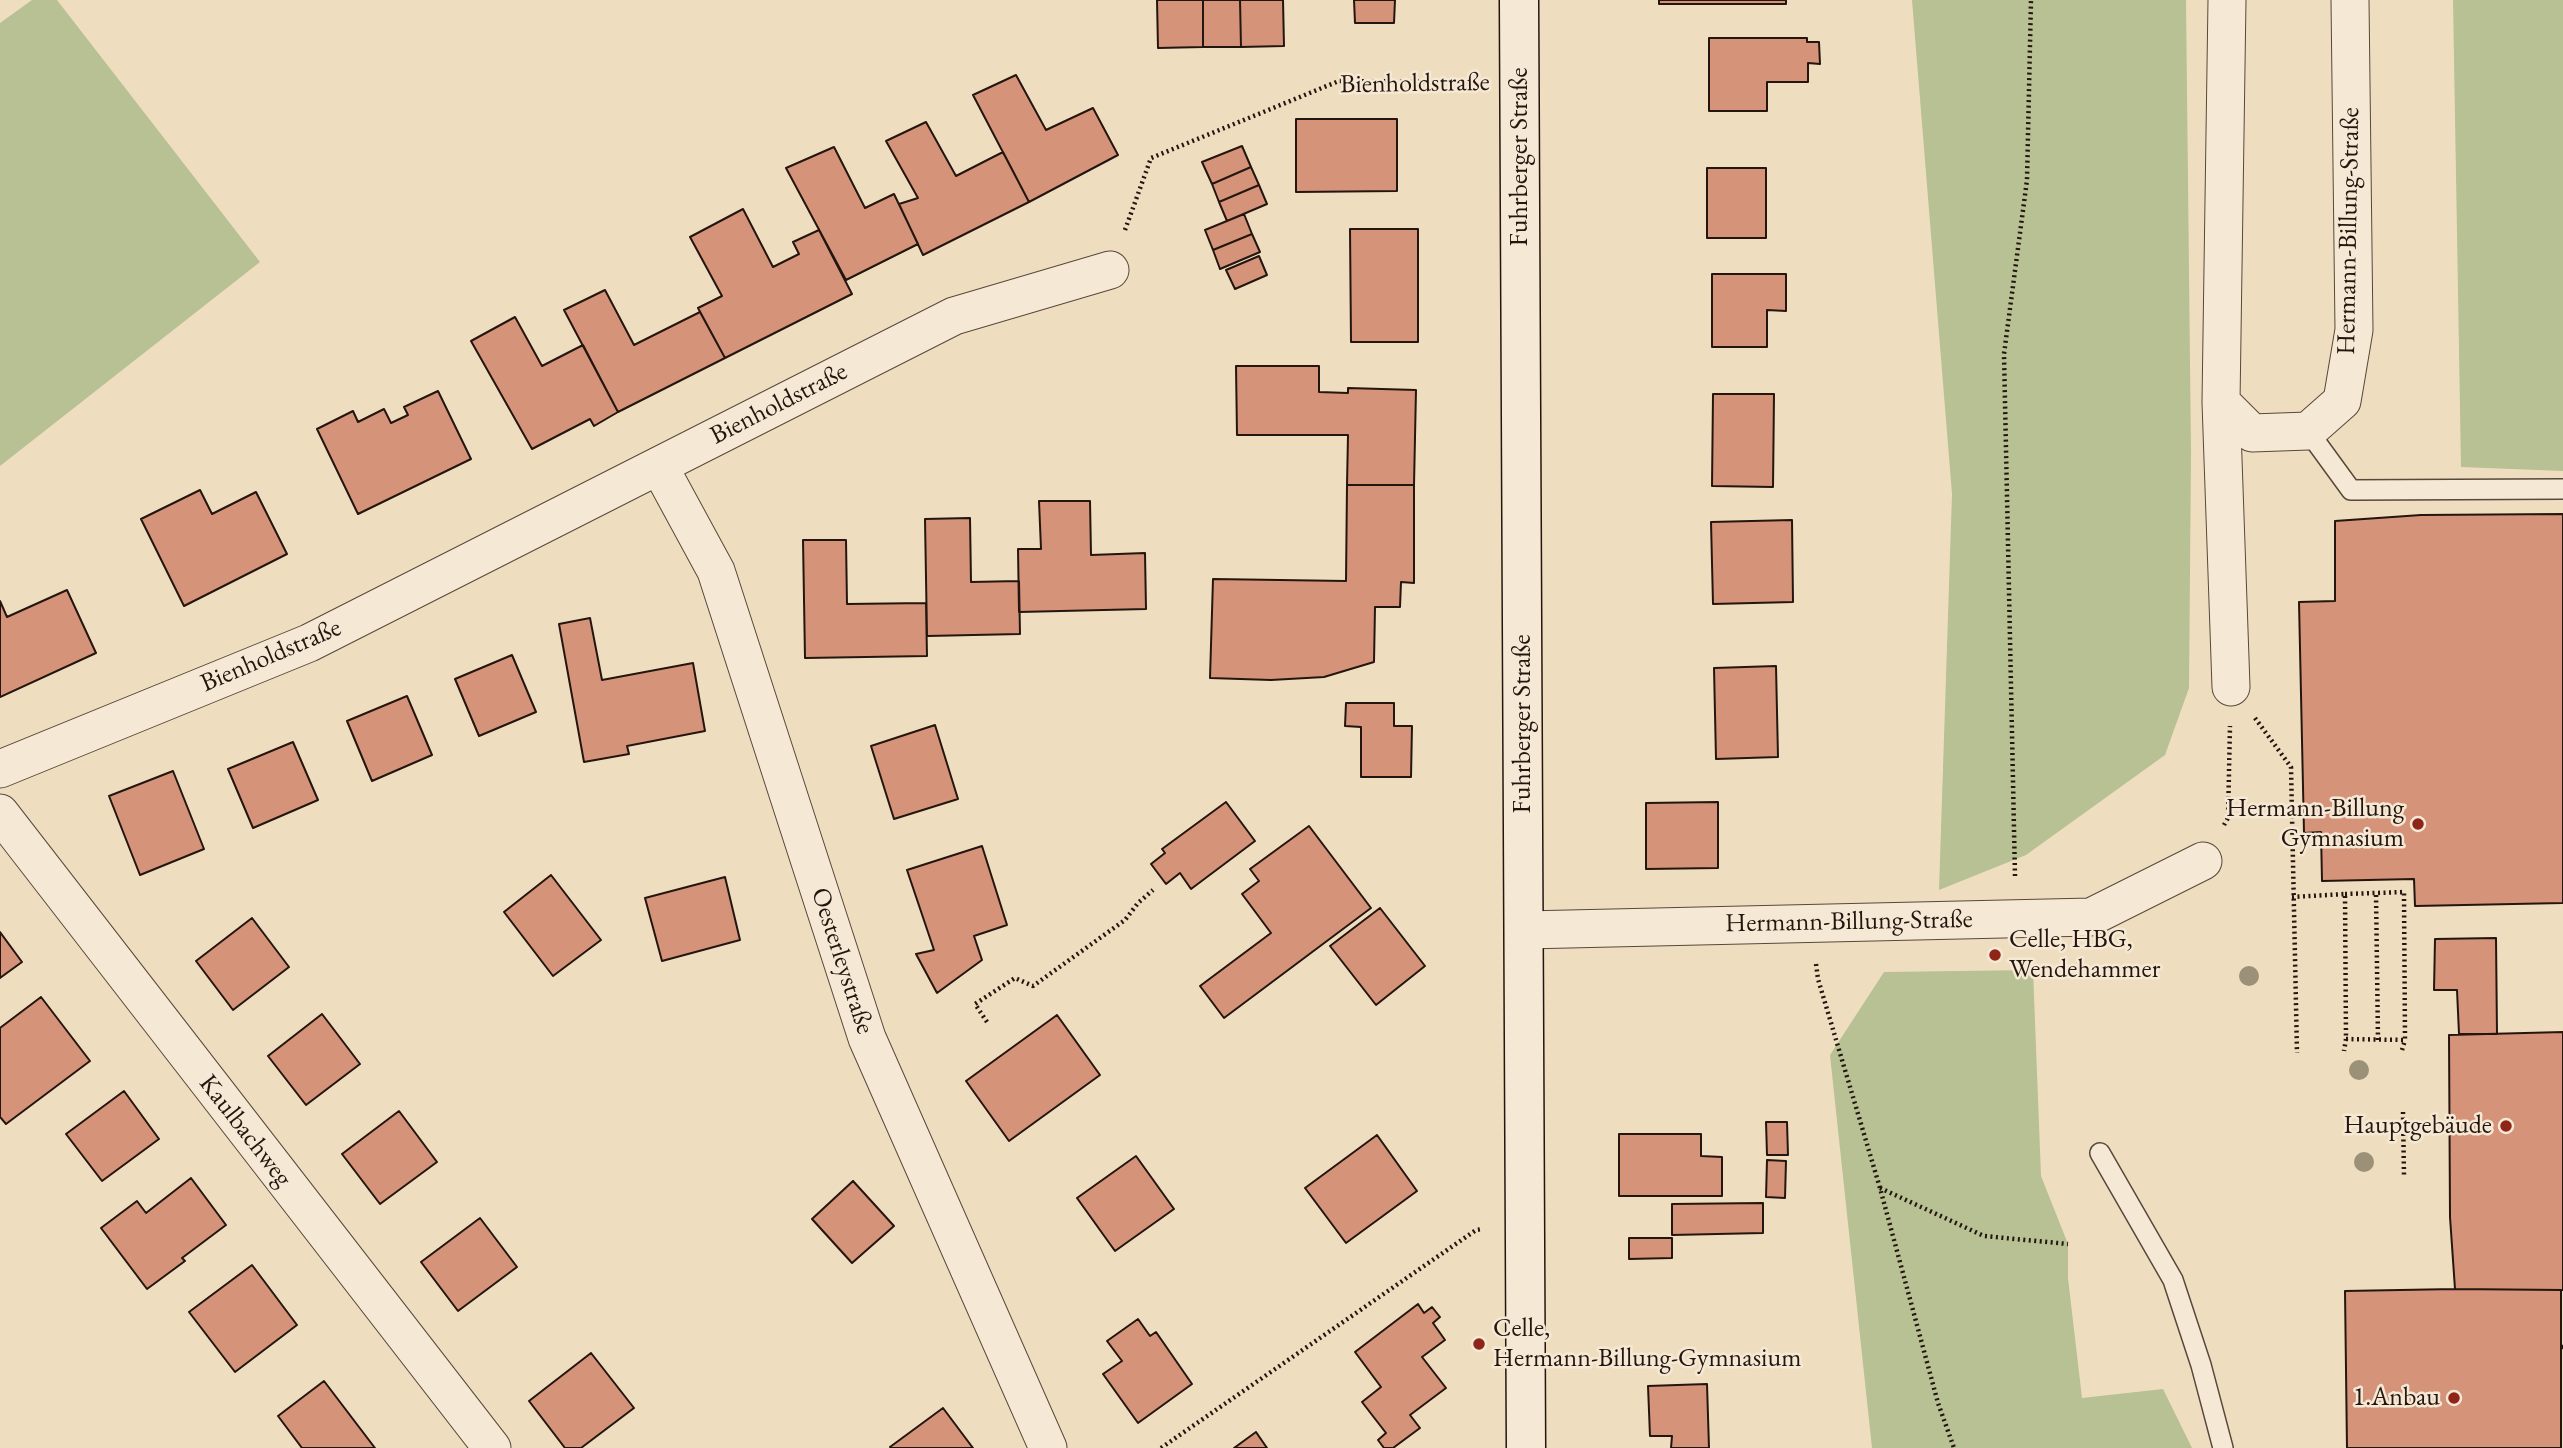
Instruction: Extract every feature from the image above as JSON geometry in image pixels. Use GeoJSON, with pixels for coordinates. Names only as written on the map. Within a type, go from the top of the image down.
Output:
{"type":"FeatureCollection","features":[{"type":"Feature","properties":{"kind":"main road","name":"Fuhrberger Straße"},"geometry":{"type":"LineString","coordinates":[[1519,0],[1526,1448]]}},
{"type":"Feature","properties":{"kind":"street"},"geometry":{"type":"LineString","coordinates":[[2227,0],[2221,402],[2231,687]]}},
{"type":"Feature","properties":{"kind":"street","name":"Hermann-Billung-Straße"},"geometry":{"type":"LineString","coordinates":[[2308,431],[2342,401],[2354,330],[2350,0]]}},
{"type":"Feature","properties":{"kind":"street","name":"Bienholdstraße"},"geometry":{"type":"LineString","coordinates":[[0,769],[309,643],[954,316],[1110,270]]}},
{"type":"Feature","properties":{"kind":"street"},"geometry":{"type":"LineString","coordinates":[[2221,402],[2252,433],[2308,431]]}},
{"type":"Feature","properties":{"kind":"street","name":"Oesterleystraße"},"geometry":{"type":"LineString","coordinates":[[659,466],[716,571],[867,1038],[1048,1448]]}},
{"type":"Feature","properties":{"kind":"street","name":"Kaulbachweg"},"geometry":{"type":"LineString","coordinates":[[0,813],[492,1448]]}},
{"type":"Feature","properties":{"kind":"street","name":"Hermann-Billung-Straße"},"geometry":{"type":"LineString","coordinates":[[1525,930],[2091,916],[2203,861]]}},
{"type":"Feature","properties":{"kind":"lane"},"geometry":{"type":"LineString","coordinates":[[2308,431],[2351,490],[2563,489]]}},
{"type":"Feature","properties":{"kind":"lane"},"geometry":{"type":"LineString","coordinates":[[2100,1153],[2173,1280],[2223,1448]]}},
{"type":"Feature","properties":{"kind":"path"},"geometry":{"type":"LineString","coordinates":[[2016,918],[2004,354],[2027,180],[2031,0]]}},
{"type":"Feature","properties":{"kind":"path","name":"Bienholdstraße"},"geometry":{"type":"LineString","coordinates":[[1110,270],[1151,158],[1339,81],[1519,82]]}},
{"type":"Feature","properties":{"kind":"path"},"geometry":{"type":"LineString","coordinates":[[2203,861],[2228,818],[2231,687]]}},
{"type":"Feature","properties":{"kind":"path"},"geometry":{"type":"LineString","coordinates":[[2231,687],[2291,767],[2297,1053]]}},
{"type":"Feature","properties":{"kind":"path"},"geometry":{"type":"LineString","coordinates":[[987,1022],[975,1004],[1015,978],[1033,986],[1125,920],[1153,890]]}},
{"type":"Feature","properties":{"kind":"path"},"geometry":{"type":"LineString","coordinates":[[2292,897],[2404,892],[2405,1040],[2402,1050]]}},
{"type":"Feature","properties":{"kind":"path"},"geometry":{"type":"LineString","coordinates":[[2376,893],[2378,1040]]}},
{"type":"Feature","properties":{"kind":"path"},"geometry":{"type":"LineString","coordinates":[[2344,1051],[2345,894]]}},
{"type":"Feature","properties":{"kind":"path"},"geometry":{"type":"LineString","coordinates":[[1812,923],[1818,979],[1880,1188],[1938,1403],[1954,1448]]}},
{"type":"Feature","properties":{"kind":"path"},"geometry":{"type":"LineString","coordinates":[[2346,1039],[2405,1040]]}},
{"type":"Feature","properties":{"kind":"path"},"geometry":{"type":"LineString","coordinates":[[2403,1112],[2404,1176]]}},
{"type":"Feature","properties":{"kind":"path"},"geometry":{"type":"LineString","coordinates":[[1880,1188],[1984,1236],[2068,1244]]}},
{"type":"Feature","properties":{"kind":"path"},"geometry":{"type":"LineString","coordinates":[[1161,1448],[1476,1230],[1525,1222]]}},
{"type":"Feature","properties":{"kind":"green space"},"geometry":{"type":"Polygon","coordinates":[[[32,0],[57,0],[260,262],[0,466],[0,23],[32,0]]]}},
{"type":"Feature","properties":{"kind":"green space"},"geometry":{"type":"Polygon","coordinates":[[[1912,0],[2186,0],[2191,453],[2189,688],[2165,755],[2026,855],[1939,890],[1952,494],[1912,0]]]}},
{"type":"Feature","properties":{"kind":"green space"},"geometry":{"type":"Polygon","coordinates":[[[2453,0],[2563,0],[2563,471],[2461,467],[2453,0]]]}},
{"type":"Feature","properties":{"kind":"green space"},"geometry":{"type":"Polygon","coordinates":[[[2033,970],[2041,1176],[2068,1244],[2068,1278],[2082,1398],[2163,1389],[2192,1448],[1872,1448],[1830,1055],[1884,972],[2033,970]]]}},
{"type":"Feature","properties":{"kind":"building"},"geometry":{"type":"Polygon","coordinates":[[[1157,0],[1203,0],[1203,47],[1158,48],[1157,0]]]}},
{"type":"Feature","properties":{"kind":"building"},"geometry":{"type":"Polygon","coordinates":[[[1203,0],[1240,0],[1241,47],[1203,47],[1203,0]]]}},
{"type":"Feature","properties":{"kind":"building"},"geometry":{"type":"Polygon","coordinates":[[[1240,0],[1283,0],[1284,46],[1241,47],[1240,0]]]}},
{"type":"Feature","properties":{"kind":"building"},"geometry":{"type":"Polygon","coordinates":[[[1354,0],[1395,0],[1394,23],[1355,23],[1354,0]]]}},
{"type":"Feature","properties":{"kind":"building"},"geometry":{"type":"Polygon","coordinates":[[[1659,0],[1786,0],[1786,4],[1659,4],[1659,0]]]}},
{"type":"Feature","properties":{"kind":"building"},"geometry":{"type":"Polygon","coordinates":[[[1709,38],[1807,38],[1807,42],[1819,42],[1820,64],[1808,63],[1808,82],[1767,82],[1767,111],[1709,111],[1709,38]]]}},
{"type":"Feature","properties":{"kind":"building"},"geometry":{"type":"Polygon","coordinates":[[[1016,75],[1046,130],[1093,108],[1118,155],[1029,202],[973,95],[1016,75]]]}},
{"type":"Feature","properties":{"kind":"building"},"geometry":{"type":"Polygon","coordinates":[[[1296,119],[1397,119],[1397,191],[1296,192],[1296,119]]]}},
{"type":"Feature","properties":{"kind":"building"},"geometry":{"type":"Polygon","coordinates":[[[926,122],[956,176],[1003,152],[1029,202],[923,255],[899,204],[918,198],[886,141],[926,122]]]}},
{"type":"Feature","properties":{"kind":"building"},"geometry":{"type":"Polygon","coordinates":[[[1242,146],[1251,167],[1212,184],[1202,162],[1242,146]]]}},
{"type":"Feature","properties":{"kind":"building"},"geometry":{"type":"Polygon","coordinates":[[[834,147],[865,208],[894,194],[918,244],[846,280],[786,168],[834,147]]]}},
{"type":"Feature","properties":{"kind":"building"},"geometry":{"type":"Polygon","coordinates":[[[1251,167],[1259,185],[1219,202],[1212,184],[1251,167]]]}},
{"type":"Feature","properties":{"kind":"building"},"geometry":{"type":"Polygon","coordinates":[[[1707,168],[1766,168],[1766,238],[1707,238],[1707,168]]]}},
{"type":"Feature","properties":{"kind":"building"},"geometry":{"type":"Polygon","coordinates":[[[1259,185],[1267,204],[1227,221],[1219,202],[1259,185]]]}},
{"type":"Feature","properties":{"kind":"building"},"geometry":{"type":"Polygon","coordinates":[[[743,209],[773,267],[799,254],[793,242],[819,230],[852,294],[725,358],[698,308],[722,296],[690,237],[743,209]]]}},
{"type":"Feature","properties":{"kind":"building"},"geometry":{"type":"Polygon","coordinates":[[[1244,214],[1252,234],[1213,250],[1205,230],[1244,214]]]}},
{"type":"Feature","properties":{"kind":"building"},"geometry":{"type":"Polygon","coordinates":[[[1350,229],[1418,229],[1418,342],[1351,342],[1350,229]]]}},
{"type":"Feature","properties":{"kind":"building"},"geometry":{"type":"Polygon","coordinates":[[[1252,234],[1260,252],[1220,269],[1213,250],[1252,234]]]}},
{"type":"Feature","properties":{"kind":"building"},"geometry":{"type":"Polygon","coordinates":[[[1259,256],[1267,275],[1235,289],[1226,270],[1259,256]]]}},
{"type":"Feature","properties":{"kind":"building"},"geometry":{"type":"Polygon","coordinates":[[[1712,274],[1786,274],[1786,311],[1767,310],[1767,347],[1712,347],[1712,274]]]}},
{"type":"Feature","properties":{"kind":"building"},"geometry":{"type":"Polygon","coordinates":[[[605,290],[634,345],[700,312],[725,358],[618,412],[564,310],[605,290]]]}},
{"type":"Feature","properties":{"kind":"building"},"geometry":{"type":"Polygon","coordinates":[[[515,317],[542,366],[583,345],[618,412],[594,426],[590,419],[532,449],[471,341],[515,317]]]}},
{"type":"Feature","properties":{"kind":"building"},"geometry":{"type":"Polygon","coordinates":[[[1236,366],[1319,366],[1319,392],[1348,393],[1348,388],[1416,390],[1414,485],[1347,485],[1348,435],[1237,435],[1236,366]]]}},
{"type":"Feature","properties":{"kind":"building"},"geometry":{"type":"Polygon","coordinates":[[[438,391],[471,459],[358,514],[317,429],[353,411],[358,422],[384,409],[391,423],[408,415],[404,407],[438,391]]]}},
{"type":"Feature","properties":{"kind":"building"},"geometry":{"type":"Polygon","coordinates":[[[1713,394],[1774,394],[1773,487],[1712,486],[1713,394]]]}},
{"type":"Feature","properties":{"kind":"building"},"geometry":{"type":"Polygon","coordinates":[[[1347,485],[1414,485],[1414,583],[1401,582],[1400,607],[1375,607],[1374,662],[1324,677],[1271,680],[1210,678],[1213,579],[1346,581],[1347,485]]]}},
{"type":"Feature","properties":{"kind":"building"},"geometry":{"type":"Polygon","coordinates":[[[200,490],[212,514],[256,492],[287,554],[184,606],[141,519],[200,490]]]}},
{"type":"Feature","properties":{"kind":"building"},"geometry":{"type":"Polygon","coordinates":[[[1039,501],[1090,501],[1091,555],[1145,553],[1146,609],[1019,612],[1018,549],[1041,549],[1039,501]]]}},
{"type":"Feature","properties":{"kind":"building"},"geometry":{"type":"Polygon","coordinates":[[[2563,514],[2563,903],[2415,906],[2414,879],[2322,881],[2321,832],[2304,833],[2299,602],[2335,601],[2335,521],[2421,515],[2563,514]]]}},
{"type":"Feature","properties":{"kind":"building"},"geometry":{"type":"Polygon","coordinates":[[[970,518],[971,582],[1019,581],[1020,634],[927,636],[925,519],[970,518]]]}},
{"type":"Feature","properties":{"kind":"building"},"geometry":{"type":"Polygon","coordinates":[[[1792,520],[1793,602],[1713,604],[1711,522],[1792,520]]]}},
{"type":"Feature","properties":{"kind":"building"},"geometry":{"type":"Polygon","coordinates":[[[803,540],[846,540],[847,604],[926,603],[927,656],[805,658],[803,540]]]}},
{"type":"Feature","properties":{"kind":"building"},"geometry":{"type":"Polygon","coordinates":[[[67,590],[96,653],[0,697],[0,601],[7,617],[67,590]]]}},
{"type":"Feature","properties":{"kind":"building"},"geometry":{"type":"Polygon","coordinates":[[[590,618],[602,680],[693,663],[705,731],[627,746],[629,754],[584,762],[559,624],[590,618]]]}},
{"type":"Feature","properties":{"kind":"building"},"geometry":{"type":"Polygon","coordinates":[[[512,655],[536,712],[479,736],[455,679],[512,655]]]}},
{"type":"Feature","properties":{"kind":"building"},"geometry":{"type":"Polygon","coordinates":[[[1776,666],[1778,757],[1716,759],[1714,668],[1776,666]]]}},
{"type":"Feature","properties":{"kind":"building"},"geometry":{"type":"Polygon","coordinates":[[[407,696],[432,755],[372,781],[347,721],[407,696]]]}},
{"type":"Feature","properties":{"kind":"building"},"geometry":{"type":"Polygon","coordinates":[[[1346,703],[1394,703],[1394,726],[1412,726],[1411,777],[1361,777],[1361,727],[1345,726],[1346,703]]]}},
{"type":"Feature","properties":{"kind":"building"},"geometry":{"type":"Polygon","coordinates":[[[935,725],[958,799],[894,819],[871,746],[935,725]]]}},
{"type":"Feature","properties":{"kind":"building"},"geometry":{"type":"Polygon","coordinates":[[[293,742],[318,800],[253,828],[228,769],[293,742]]]}},
{"type":"Feature","properties":{"kind":"building"},"geometry":{"type":"Polygon","coordinates":[[[173,771],[204,849],[140,875],[109,796],[173,771]]]}},
{"type":"Feature","properties":{"kind":"building"},"geometry":{"type":"Polygon","coordinates":[[[1226,802],[1255,841],[1191,889],[1180,873],[1166,884],[1151,864],[1165,853],[1162,849],[1226,802]]]}},
{"type":"Feature","properties":{"kind":"building"},"geometry":{"type":"Polygon","coordinates":[[[1718,802],[1718,868],[1646,869],[1646,803],[1718,802]]]}},
{"type":"Feature","properties":{"kind":"building"},"geometry":{"type":"Polygon","coordinates":[[[1309,826],[1371,908],[1224,1018],[1200,986],[1271,933],[1242,894],[1259,881],[1250,869],[1309,826]]]}},
{"type":"Feature","properties":{"kind":"building"},"geometry":{"type":"Polygon","coordinates":[[[982,846],[1007,925],[974,936],[982,960],[937,993],[916,954],[934,950],[907,870],[982,846]]]}},
{"type":"Feature","properties":{"kind":"building"},"geometry":{"type":"Polygon","coordinates":[[[551,875],[601,940],[553,976],[504,912],[551,875]]]}},
{"type":"Feature","properties":{"kind":"building"},"geometry":{"type":"Polygon","coordinates":[[[725,877],[740,940],[662,961],[645,898],[725,877]]]}},
{"type":"Feature","properties":{"kind":"building"},"geometry":{"type":"Polygon","coordinates":[[[1380,908],[1425,966],[1376,1005],[1330,946],[1380,908]]]}},
{"type":"Feature","properties":{"kind":"building"},"geometry":{"type":"Polygon","coordinates":[[[252,918],[289,967],[233,1010],[196,961],[252,918]]]}},
{"type":"Feature","properties":{"kind":"building"},"geometry":{"type":"Polygon","coordinates":[[[0,932],[22,962],[0,978],[0,932]]]}},
{"type":"Feature","properties":{"kind":"building"},"geometry":{"type":"Polygon","coordinates":[[[2496,938],[2497,1034],[2459,1034],[2457,990],[2434,990],[2435,939],[2496,938]]]}},
{"type":"Feature","properties":{"kind":"building"},"geometry":{"type":"Polygon","coordinates":[[[41,997],[90,1061],[6,1124],[0,1117],[0,1028],[41,997]]]}},
{"type":"Feature","properties":{"kind":"building"},"geometry":{"type":"Polygon","coordinates":[[[322,1014],[360,1064],[306,1105],[268,1056],[322,1014]]]}},
{"type":"Feature","properties":{"kind":"building"},"geometry":{"type":"Polygon","coordinates":[[[1057,1015],[1100,1075],[1009,1141],[966,1081],[1057,1015]]]}},
{"type":"Feature","properties":{"kind":"building","name":"Hauptgebäude"},"geometry":{"type":"Polygon","coordinates":[[[2563,1032],[2563,1290],[2455,1289],[2450,1217],[2449,1035],[2563,1032]]]}},
{"type":"Feature","properties":{"kind":"building"},"geometry":{"type":"Polygon","coordinates":[[[124,1091],[159,1139],[102,1181],[66,1134],[124,1091]]]}},
{"type":"Feature","properties":{"kind":"building"},"geometry":{"type":"Polygon","coordinates":[[[399,1111],[437,1162],[380,1204],[342,1154],[399,1111]]]}},
{"type":"Feature","properties":{"kind":"building"},"geometry":{"type":"Polygon","coordinates":[[[1766,1122],[1787,1122],[1788,1155],[1767,1155],[1766,1122]]]}},
{"type":"Feature","properties":{"kind":"building"},"geometry":{"type":"Polygon","coordinates":[[[1619,1134],[1701,1134],[1701,1156],[1722,1157],[1722,1196],[1619,1196],[1619,1134]]]}},
{"type":"Feature","properties":{"kind":"building"},"geometry":{"type":"Polygon","coordinates":[[[1377,1135],[1417,1191],[1346,1243],[1305,1188],[1377,1135]]]}},
{"type":"Feature","properties":{"kind":"building"},"geometry":{"type":"Polygon","coordinates":[[[1136,1156],[1174,1209],[1115,1251],[1077,1198],[1136,1156]]]}},
{"type":"Feature","properties":{"kind":"building"},"geometry":{"type":"Polygon","coordinates":[[[1767,1160],[1786,1161],[1785,1198],[1766,1197],[1767,1160]]]}},
{"type":"Feature","properties":{"kind":"building"},"geometry":{"type":"Polygon","coordinates":[[[191,1178],[226,1225],[182,1258],[185,1261],[147,1289],[101,1228],[137,1201],[146,1213],[191,1178]]]}},
{"type":"Feature","properties":{"kind":"building"},"geometry":{"type":"Polygon","coordinates":[[[853,1181],[894,1226],[852,1263],[812,1219],[853,1181]]]}},
{"type":"Feature","properties":{"kind":"building"},"geometry":{"type":"Polygon","coordinates":[[[1763,1203],[1763,1233],[1672,1235],[1672,1204],[1763,1203]]]}},
{"type":"Feature","properties":{"kind":"building"},"geometry":{"type":"Polygon","coordinates":[[[480,1218],[517,1267],[458,1311],[421,1262],[480,1218]]]}},
{"type":"Feature","properties":{"kind":"building"},"geometry":{"type":"Polygon","coordinates":[[[1629,1238],[1672,1238],[1672,1258],[1629,1259],[1629,1238]]]}},
{"type":"Feature","properties":{"kind":"building"},"geometry":{"type":"Polygon","coordinates":[[[252,1265],[297,1325],[235,1372],[189,1312],[252,1265]]]}},
{"type":"Feature","properties":{"kind":"building","name":"1.Anbau"},"geometry":{"type":"Polygon","coordinates":[[[2561,1290],[2561,1448],[2347,1448],[2345,1291],[2561,1290]]]}},
{"type":"Feature","properties":{"kind":"building"},"geometry":{"type":"Polygon","coordinates":[[[1418,1304],[1424,1313],[1432,1307],[1440,1317],[1433,1323],[1445,1340],[1422,1357],[1446,1388],[1410,1415],[1420,1428],[1393,1448],[1384,1448],[1378,1440],[1386,1433],[1362,1402],[1381,1387],[1355,1352],[1418,1304]]]}},
{"type":"Feature","properties":{"kind":"building"},"geometry":{"type":"Polygon","coordinates":[[[1138,1319],[1150,1336],[1156,1332],[1192,1384],[1138,1423],[1103,1374],[1122,1361],[1107,1341],[1138,1319]]]}},
{"type":"Feature","properties":{"kind":"building"},"geometry":{"type":"Polygon","coordinates":[[[591,1353],[634,1408],[581,1448],[565,1448],[529,1401],[591,1353]]]}},
{"type":"Feature","properties":{"kind":"building"},"geometry":{"type":"Polygon","coordinates":[[[324,1381],[375,1448],[302,1448],[278,1416],[324,1381]]]}},
{"type":"Feature","properties":{"kind":"building"},"geometry":{"type":"Polygon","coordinates":[[[1707,1384],[1709,1448],[1671,1448],[1672,1436],[1650,1436],[1648,1386],[1707,1384]]]}},
{"type":"Feature","properties":{"kind":"building"},"geometry":{"type":"Polygon","coordinates":[[[943,1408],[973,1448],[890,1447],[943,1408]]]}},
{"type":"Feature","properties":{"kind":"building"},"geometry":{"type":"Polygon","coordinates":[[[1256,1432],[1267,1448],[1234,1448],[1256,1432]]]}},
{"type":"Feature","properties":{"kind":"place","name":"Hermann-Billung Gymnasium"},"geometry":{"type":"Point","coordinates":[2418,824]}},
{"type":"Feature","properties":{"kind":"place","name":"Celle, HBG, Wendehammer"},"geometry":{"type":"Point","coordinates":[1995,955]}},
{"type":"Feature","properties":{"kind":"place","name":"Hauptgebäude"},"geometry":{"type":"Point","coordinates":[2506,1126]}},
{"type":"Feature","properties":{"kind":"place","name":"Celle, Hermann-Billung-Gymnasium"},"geometry":{"type":"Point","coordinates":[1479,1344]}},
{"type":"Feature","properties":{"kind":"place","name":"1.Anbau"},"geometry":{"type":"Point","coordinates":[2454,1398]}}]}
